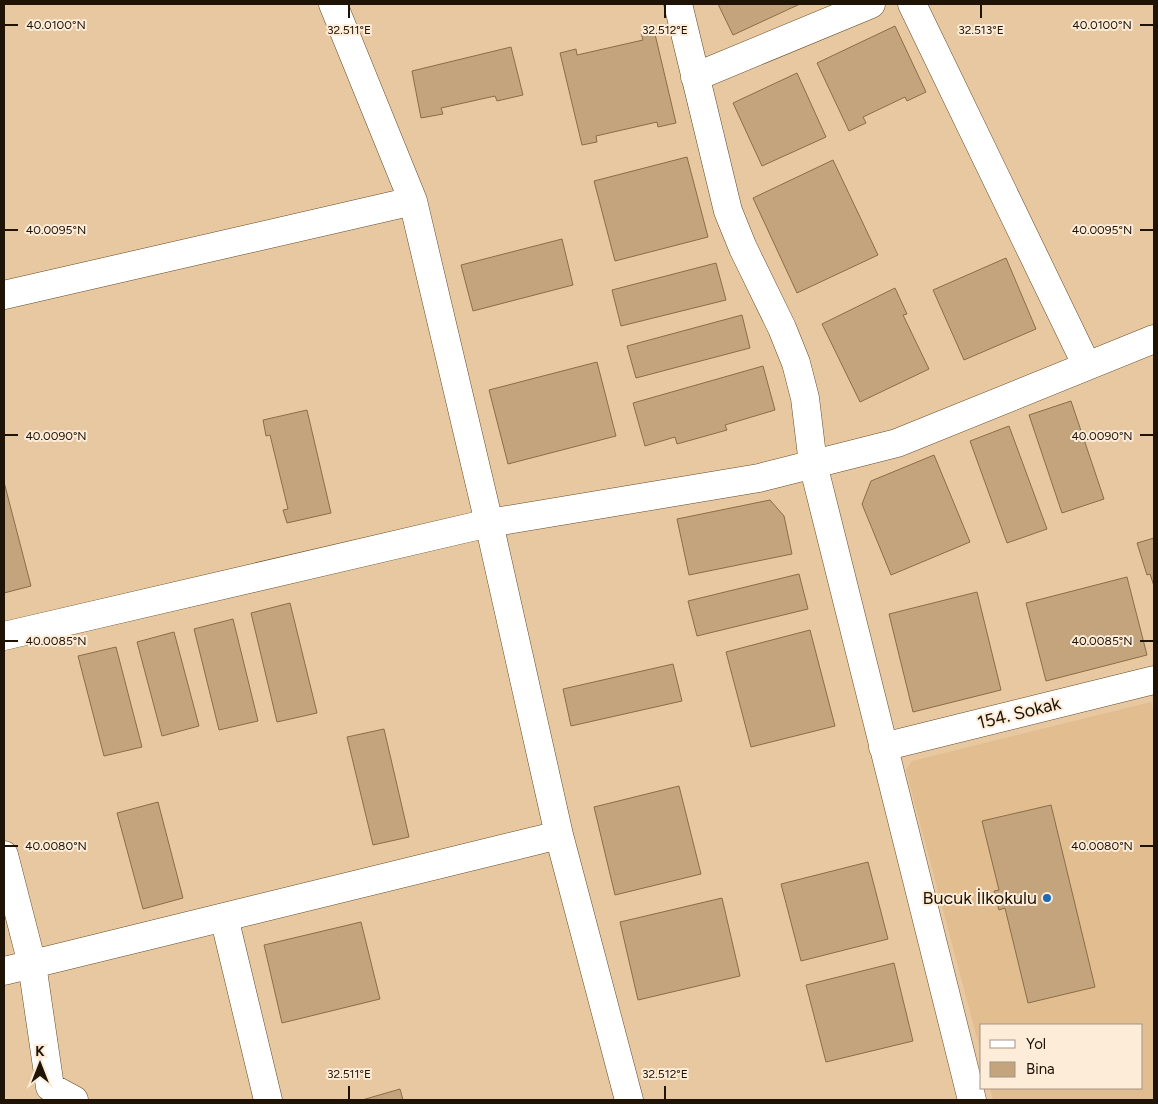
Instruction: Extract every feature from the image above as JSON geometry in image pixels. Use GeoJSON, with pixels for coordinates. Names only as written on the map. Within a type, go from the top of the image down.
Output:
{"type":"FeatureCollection","features":[{"type":"Feature","properties":{"kind":"street"},"geometry":{"type":"LineString","coordinates":[[333,4],[413,201],[560,835],[629,1100]]}},
{"type":"Feature","properties":{"kind":"street"},"geometry":{"type":"LineString","coordinates":[[678,4],[728,211],[743,248],[782,328],[796,363],[806,398],[813,464],[972,1100]]}},
{"type":"Feature","properties":{"kind":"street"},"geometry":{"type":"LineString","coordinates":[[695,77],[871,4]]}},
{"type":"Feature","properties":{"kind":"street"},"geometry":{"type":"LineString","coordinates":[[912,4],[1087,366]]}},
{"type":"Feature","properties":{"kind":"street"},"geometry":{"type":"LineString","coordinates":[[4,295],[413,201]]}},
{"type":"Feature","properties":{"kind":"street"},"geometry":{"type":"LineString","coordinates":[[4,636],[489,523],[759,478],[897,443],[1154,339]]}},
{"type":"Feature","properties":{"kind":"street","name":"154. Sokak"},"geometry":{"type":"LineString","coordinates":[[883,747],[1154,680]]}},
{"type":"Feature","properties":{"kind":"street"},"geometry":{"type":"LineString","coordinates":[[4,971],[560,835]]}},
{"type":"Feature","properties":{"kind":"street"},"geometry":{"type":"LineString","coordinates":[[4,855],[32,964],[46,1094],[74,1100]]}},
{"type":"Feature","properties":{"kind":"street"},"geometry":{"type":"LineString","coordinates":[[224,917],[268,1100]]}},
{"type":"Feature","properties":{"kind":"shaded area","name":"Bucuk İlkokulu"},"geometry":{"type":"Polygon","coordinates":[[[1151,702],[1154,716],[1154,1100],[993,1100],[990,1089],[1143,1089],[1143,1024],[980,1024],[980,1049],[906,770],[912,761],[1151,702]]]}},
{"type":"Feature","properties":{"kind":"building"},"geometry":{"type":"Polygon","coordinates":[[[718,4],[800,4],[733,35],[718,4]]]}},
{"type":"Feature","properties":{"kind":"building"},"geometry":{"type":"Polygon","coordinates":[[[895,26],[926,92],[907,101],[905,97],[863,117],[866,123],[849,131],[817,63],[895,26]]]}},
{"type":"Feature","properties":{"kind":"building"},"geometry":{"type":"Polygon","coordinates":[[[654,30],[676,123],[658,127],[657,122],[596,136],[597,142],[582,145],[560,53],[576,49],[577,55],[643,40],[641,33],[654,30]]]}},
{"type":"Feature","properties":{"kind":"building"},"geometry":{"type":"Polygon","coordinates":[[[511,47],[523,95],[497,101],[495,96],[441,108],[443,114],[421,118],[412,71],[511,47]]]}},
{"type":"Feature","properties":{"kind":"building"},"geometry":{"type":"Polygon","coordinates":[[[797,73],[826,137],[762,166],[733,103],[797,73]]]}},
{"type":"Feature","properties":{"kind":"building"},"geometry":{"type":"Polygon","coordinates":[[[687,157],[708,237],[615,261],[594,181],[687,157]]]}},
{"type":"Feature","properties":{"kind":"building"},"geometry":{"type":"Polygon","coordinates":[[[833,160],[878,255],[797,293],[753,198],[833,160]]]}},
{"type":"Feature","properties":{"kind":"building"},"geometry":{"type":"Polygon","coordinates":[[[562,239],[573,285],[473,311],[461,265],[562,239]]]}},
{"type":"Feature","properties":{"kind":"building"},"geometry":{"type":"Polygon","coordinates":[[[1006,258],[1036,329],[964,360],[933,290],[1006,258]]]}},
{"type":"Feature","properties":{"kind":"building"},"geometry":{"type":"Polygon","coordinates":[[[716,263],[726,300],[621,326],[612,290],[716,263]]]}},
{"type":"Feature","properties":{"kind":"building"},"geometry":{"type":"Polygon","coordinates":[[[895,288],[907,314],[903,315],[929,369],[860,402],[822,324],[895,288]]]}},
{"type":"Feature","properties":{"kind":"building"},"geometry":{"type":"Polygon","coordinates":[[[742,315],[750,348],[636,378],[627,346],[742,315]]]}},
{"type":"Feature","properties":{"kind":"building"},"geometry":{"type":"Polygon","coordinates":[[[597,362],[616,436],[508,464],[489,390],[597,362]]]}},
{"type":"Feature","properties":{"kind":"building"},"geometry":{"type":"Polygon","coordinates":[[[763,366],[775,410],[725,425],[727,430],[677,444],[675,437],[645,446],[633,403],[763,366]]]}},
{"type":"Feature","properties":{"kind":"building"},"geometry":{"type":"Polygon","coordinates":[[[1071,401],[1104,499],[1062,513],[1029,415],[1071,401]]]}},
{"type":"Feature","properties":{"kind":"building"},"geometry":{"type":"Polygon","coordinates":[[[307,410],[331,513],[287,523],[283,510],[288,509],[270,435],[266,436],[263,420],[307,410]]]}},
{"type":"Feature","properties":{"kind":"building"},"geometry":{"type":"Polygon","coordinates":[[[1009,426],[1047,529],[1007,543],[970,441],[1009,426]]]}},
{"type":"Feature","properties":{"kind":"building"},"geometry":{"type":"Polygon","coordinates":[[[934,455],[970,542],[891,575],[862,504],[871,481],[934,455]]]}},
{"type":"Feature","properties":{"kind":"building"},"geometry":{"type":"Polygon","coordinates":[[[4,482],[31,586],[4,593],[4,482]]]}},
{"type":"Feature","properties":{"kind":"building"},"geometry":{"type":"Polygon","coordinates":[[[770,500],[784,516],[792,554],[689,575],[677,519],[770,500]]]}},
{"type":"Feature","properties":{"kind":"building"},"geometry":{"type":"Polygon","coordinates":[[[1154,538],[1154,586],[1150,574],[1147,575],[1137,543],[1154,538]]]}},
{"type":"Feature","properties":{"kind":"building"},"geometry":{"type":"Polygon","coordinates":[[[799,574],[808,609],[697,636],[688,601],[799,574]]]}},
{"type":"Feature","properties":{"kind":"building"},"geometry":{"type":"Polygon","coordinates":[[[1127,577],[1147,655],[1046,681],[1026,603],[1127,577]]]}},
{"type":"Feature","properties":{"kind":"building"},"geometry":{"type":"Polygon","coordinates":[[[977,592],[1001,690],[913,712],[889,614],[977,592]]]}},
{"type":"Feature","properties":{"kind":"building"},"geometry":{"type":"Polygon","coordinates":[[[290,603],[317,713],[277,722],[251,613],[290,603]]]}},
{"type":"Feature","properties":{"kind":"building"},"geometry":{"type":"Polygon","coordinates":[[[233,619],[258,721],[219,730],[194,629],[233,619]]]}},
{"type":"Feature","properties":{"kind":"building"},"geometry":{"type":"Polygon","coordinates":[[[810,630],[835,726],[751,747],[726,652],[810,630]]]}},
{"type":"Feature","properties":{"kind":"building"},"geometry":{"type":"Polygon","coordinates":[[[174,632],[199,726],[162,736],[137,642],[174,632]]]}},
{"type":"Feature","properties":{"kind":"building"},"geometry":{"type":"Polygon","coordinates":[[[116,647],[142,747],[104,756],[78,656],[116,647]]]}},
{"type":"Feature","properties":{"kind":"building"},"geometry":{"type":"Polygon","coordinates":[[[673,664],[682,701],[571,726],[563,689],[673,664]]]}},
{"type":"Feature","properties":{"kind":"building"},"geometry":{"type":"Polygon","coordinates":[[[384,729],[409,837],[373,845],[347,737],[384,729]]]}},
{"type":"Feature","properties":{"kind":"building"},"geometry":{"type":"Polygon","coordinates":[[[679,786],[701,874],[615,895],[594,807],[679,786]]]}},
{"type":"Feature","properties":{"kind":"building"},"geometry":{"type":"Polygon","coordinates":[[[158,802],[183,898],[143,909],[117,813],[158,802]]]}},
{"type":"Feature","properties":{"kind":"building"},"geometry":{"type":"Polygon","coordinates":[[[1051,805],[1095,987],[1028,1003],[1005,908],[999,910],[994,891],[999,890],[982,821],[1051,805]]]}},
{"type":"Feature","properties":{"kind":"building"},"geometry":{"type":"Polygon","coordinates":[[[868,862],[888,939],[801,961],[781,884],[868,862]]]}},
{"type":"Feature","properties":{"kind":"building"},"geometry":{"type":"Polygon","coordinates":[[[722,898],[740,976],[638,1000],[620,922],[722,898]]]}},
{"type":"Feature","properties":{"kind":"building"},"geometry":{"type":"Polygon","coordinates":[[[361,922],[380,999],[282,1023],[264,945],[361,922]]]}},
{"type":"Feature","properties":{"kind":"building"},"geometry":{"type":"Polygon","coordinates":[[[894,963],[913,1041],[826,1062],[806,985],[894,963]]]}},
{"type":"Feature","properties":{"kind":"building"},"geometry":{"type":"Polygon","coordinates":[[[400,1089],[403,1100],[362,1100],[400,1089]]]}},
{"type":"Feature","properties":{"kind":"place","name":"Bucuk İlkokulu"},"geometry":{"type":"Point","coordinates":[1047,898]}}]}
